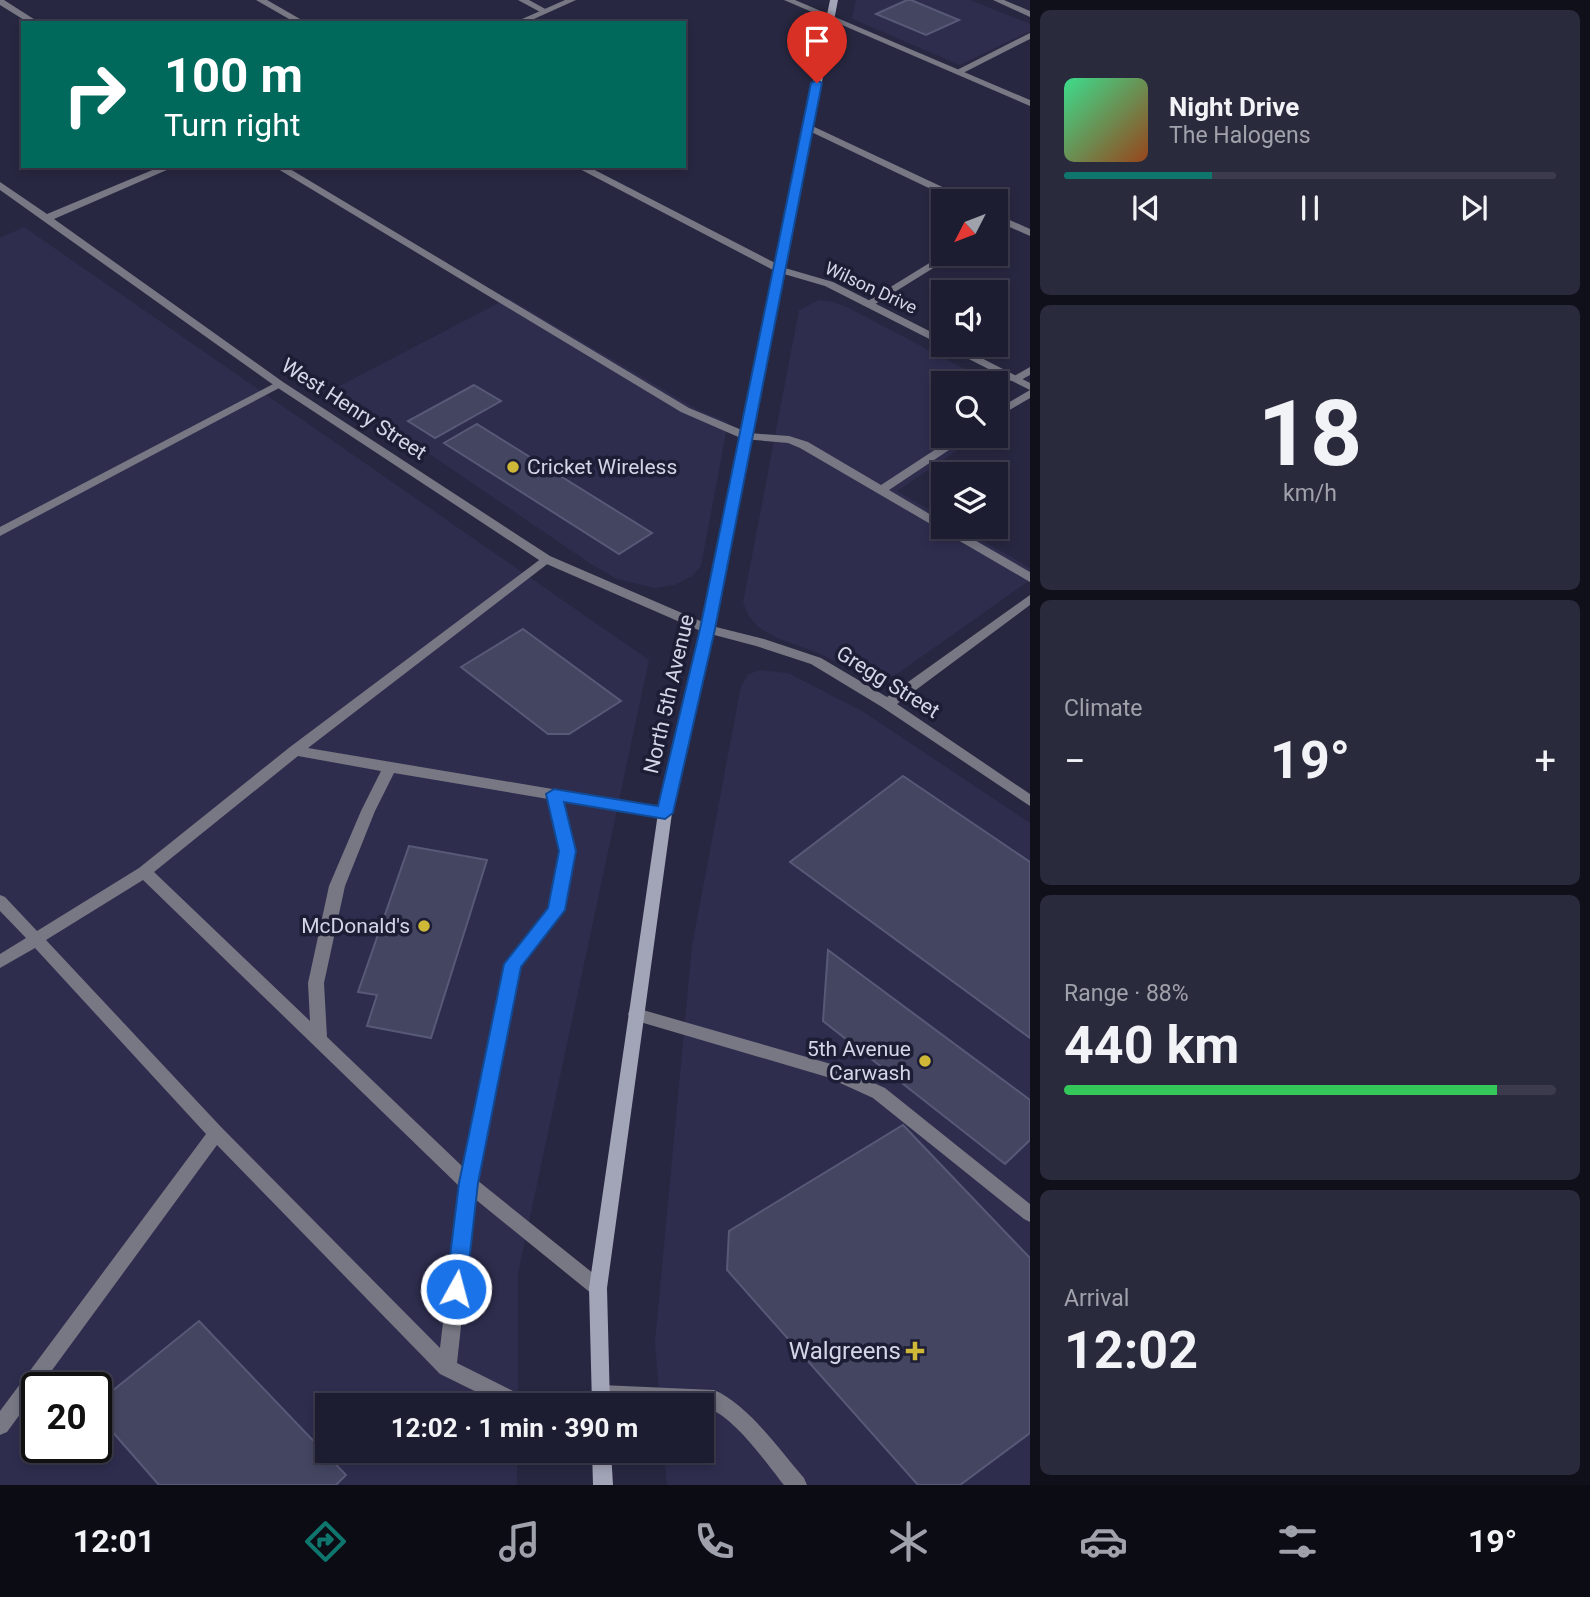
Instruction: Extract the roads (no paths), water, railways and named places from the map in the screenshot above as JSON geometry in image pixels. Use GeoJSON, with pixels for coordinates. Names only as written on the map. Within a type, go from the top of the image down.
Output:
{"type":"FeatureCollection","features":[{"type":"Feature","properties":{"kind":"street"},"geometry":{"type":"LineString","coordinates":[[260,0],[299,21]]}},
{"type":"Feature","properties":{"kind":"street"},"geometry":{"type":"LineString","coordinates":[[522,0],[545,11]]}},
{"type":"Feature","properties":{"kind":"street"},"geometry":{"type":"LineString","coordinates":[[522,21],[572,0]]}},
{"type":"Feature","properties":{"kind":"street"},"geometry":{"type":"LineString","coordinates":[[788,0],[1030,103]]}},
{"type":"Feature","properties":{"kind":"street","name":"North 5th Avenue"},"geometry":{"type":"LineString","coordinates":[[601,1393],[598,1288],[665,813],[708,629],[834,0]]}},
{"type":"Feature","properties":{"kind":"street"},"geometry":{"type":"LineString","coordinates":[[997,0],[1030,14]]}},
{"type":"Feature","properties":{"kind":"street"},"geometry":{"type":"LineString","coordinates":[[0,2],[33,21]]}},
{"type":"Feature","properties":{"kind":"street"},"geometry":{"type":"LineString","coordinates":[[958,72],[1030,36]]}},
{"type":"Feature","properties":{"kind":"street"},"geometry":{"type":"LineString","coordinates":[[808,127],[939,189]]}},
{"type":"Feature","properties":{"kind":"street"},"geometry":{"type":"LineString","coordinates":[[47,218],[166,168]]}},
{"type":"Feature","properties":{"kind":"street"},"geometry":{"type":"LineString","coordinates":[[281,168],[685,410],[747,436],[789,440],[804,445],[1030,578]]}},
{"type":"Feature","properties":{"kind":"street","name":"Wilson Drive"},"geometry":{"type":"LineString","coordinates":[[583,168],[780,270],[829,284],[931,337]]}},
{"type":"Feature","properties":{"kind":"street","name":"West Henry Street"},"geometry":{"type":"LineString","coordinates":[[0,185],[279,384],[546,559],[708,629]]}},
{"type":"Feature","properties":{"kind":"street"},"geometry":{"type":"LineString","coordinates":[[1008,225],[1030,233]]}},
{"type":"Feature","properties":{"kind":"street"},"geometry":{"type":"LineString","coordinates":[[868,303],[931,266]]}},
{"type":"Feature","properties":{"kind":"street","name":"Wilson Drive"},"geometry":{"type":"LineString","coordinates":[[971,357],[1030,387]]}},
{"type":"Feature","properties":{"kind":"street"},"geometry":{"type":"LineString","coordinates":[[1015,379],[1030,370]]}},
{"type":"Feature","properties":{"kind":"street"},"geometry":{"type":"LineString","coordinates":[[0,532],[279,384]]}},
{"type":"Feature","properties":{"kind":"street"},"geometry":{"type":"LineString","coordinates":[[1008,407],[1030,393]]}},
{"type":"Feature","properties":{"kind":"street"},"geometry":{"type":"LineString","coordinates":[[881,490],[946,448]]}},
{"type":"Feature","properties":{"kind":"street"},"geometry":{"type":"LineString","coordinates":[[0,962],[144,872],[295,751],[546,559]]}},
{"type":"Feature","properties":{"kind":"street"},"geometry":{"type":"LineString","coordinates":[[887,704],[1030,599]]}},
{"type":"Feature","properties":{"kind":"street","name":"Gregg Street"},"geometry":{"type":"LineString","coordinates":[[708,629],[759,642],[816,662],[887,704],[1030,801]]}},
{"type":"Feature","properties":{"kind":"street"},"geometry":{"type":"LineString","coordinates":[[295,751],[665,813]]}},
{"type":"Feature","properties":{"kind":"street"},"geometry":{"type":"LineString","coordinates":[[318,1039],[316,983],[337,886],[390,767]]}},
{"type":"Feature","properties":{"kind":"street"},"geometry":{"type":"LineString","coordinates":[[447,1368],[468,1183],[513,964],[557,910],[567,851],[554,794]]}},
{"type":"Feature","properties":{"kind":"street"},"geometry":{"type":"LineString","coordinates":[[144,872],[468,1183],[598,1288]]}},
{"type":"Feature","properties":{"kind":"street"},"geometry":{"type":"LineString","coordinates":[[0,901],[216,1133],[447,1368],[498,1393]]}},
{"type":"Feature","properties":{"kind":"street"},"geometry":{"type":"LineString","coordinates":[[636,1014],[831,1071],[879,1093],[1030,1214]]}},
{"type":"Feature","properties":{"kind":"street"},"geometry":{"type":"LineString","coordinates":[[0,1426],[216,1133]]}},
{"type":"Feature","properties":{"kind":"street"},"geometry":{"type":"LineString","coordinates":[[714,1399],[740,1420],[797,1485]]}},
{"type":"Feature","properties":{"kind":"street"},"geometry":{"type":"LineString","coordinates":[[602,1463],[603,1485]]}},
{"type":"Feature","properties":{"kind":"place","name":"Cricket Wireless"},"geometry":{"type":"Point","coordinates":[513,467]}},
{"type":"Feature","properties":{"kind":"place","name":"McDonald's"},"geometry":{"type":"Point","coordinates":[424,926]}},
{"type":"Feature","properties":{"kind":"place","name":"5th Avenue Carwash"},"geometry":{"type":"Point","coordinates":[925,1061]}},
{"type":"Feature","properties":{"kind":"place","name":"Walgreens"},"geometry":{"type":"Point","coordinates":[915,1351]}}]}
